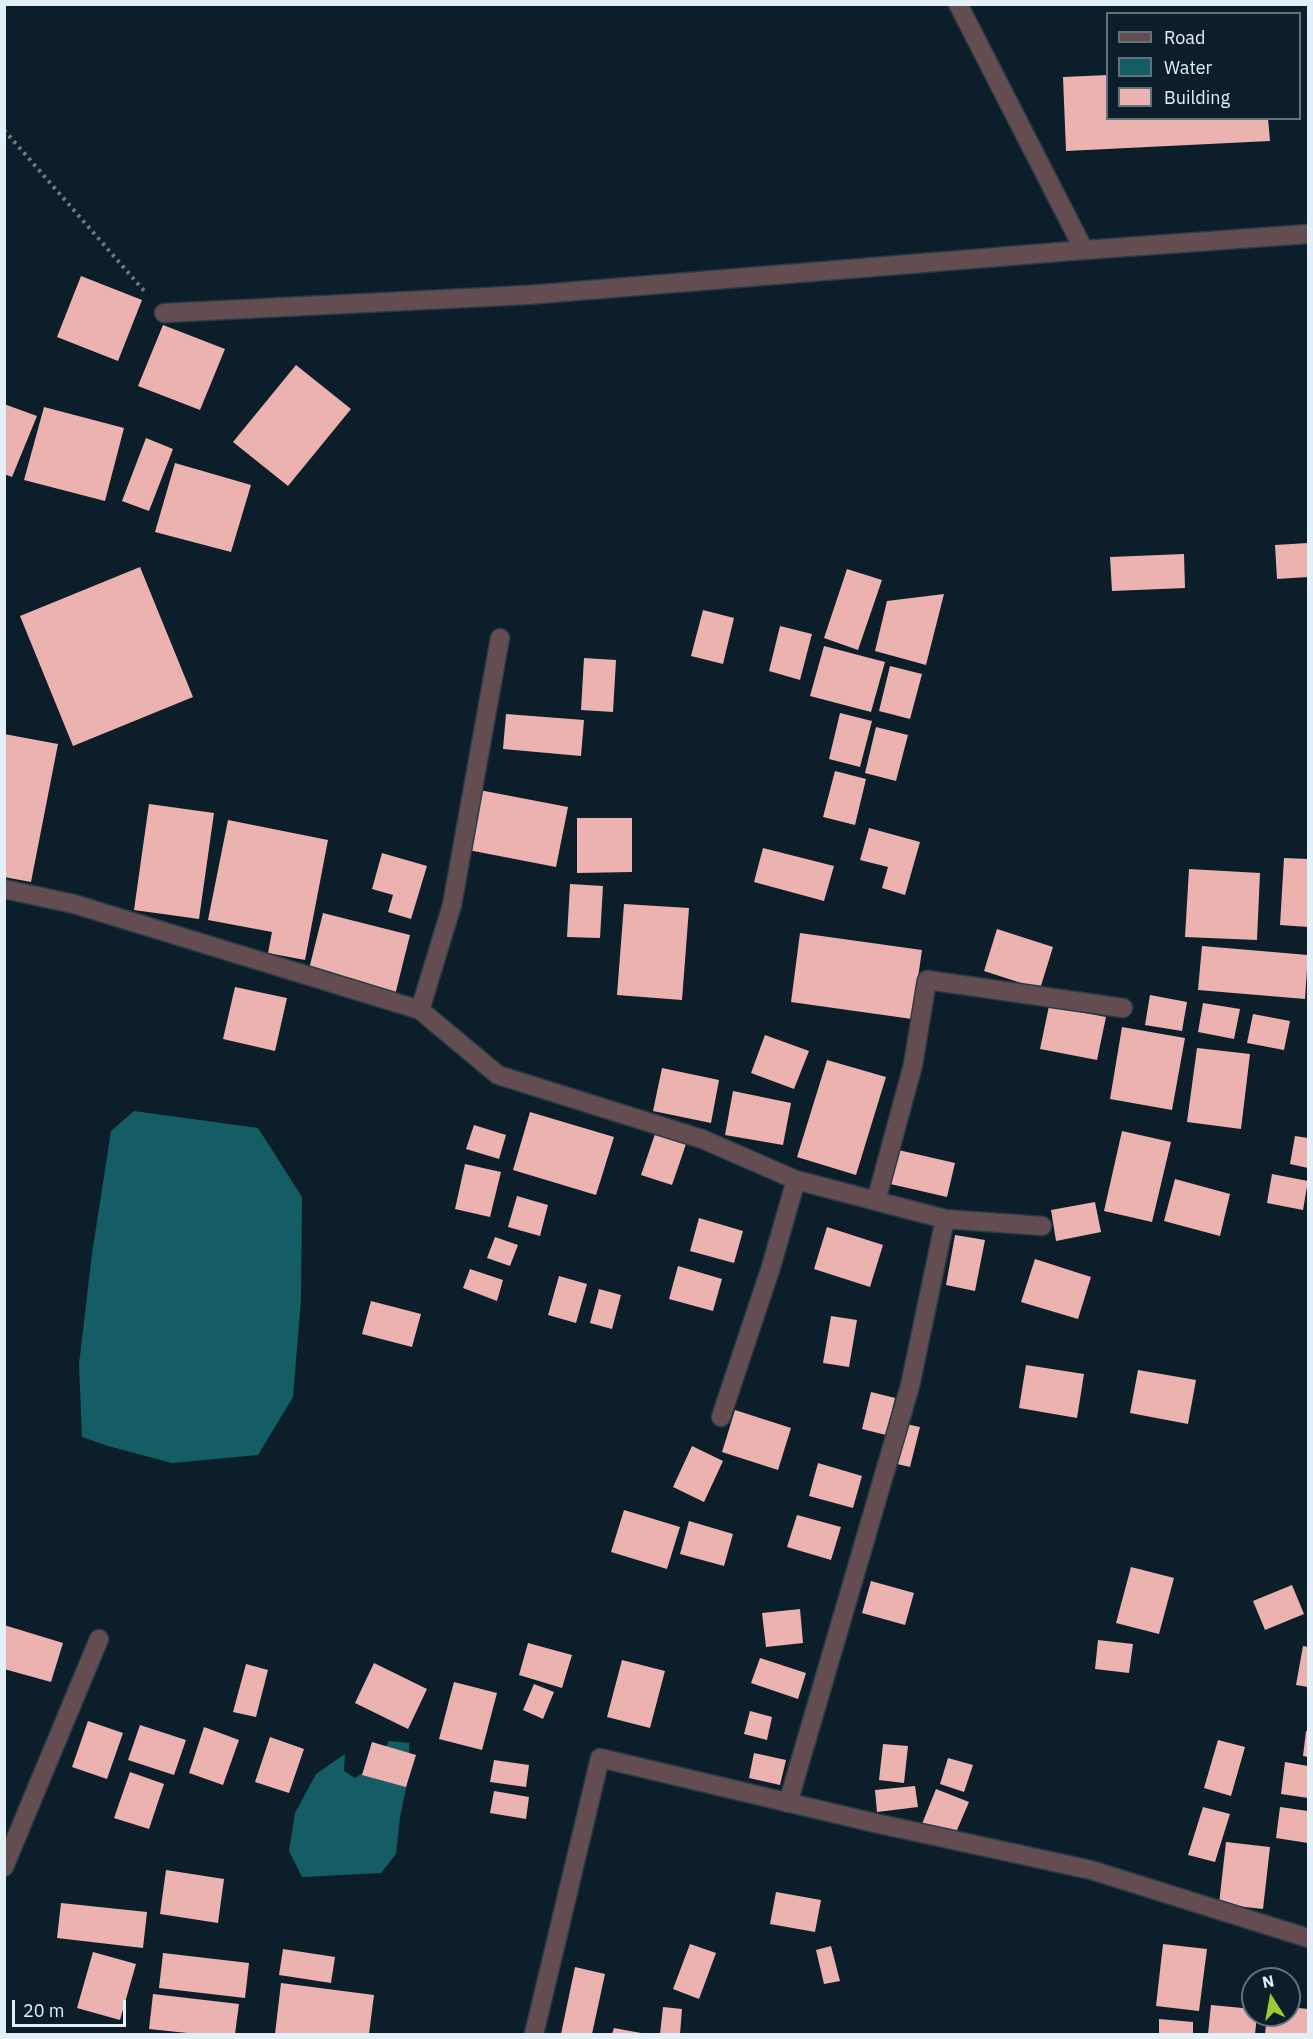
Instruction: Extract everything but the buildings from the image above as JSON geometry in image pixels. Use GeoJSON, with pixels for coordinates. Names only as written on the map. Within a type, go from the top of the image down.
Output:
{"type":"FeatureCollection","features":[{"type":"Feature","properties":{"kind":"street"},"geometry":{"type":"LineString","coordinates":[[958,4],[1084,250]]}},
{"type":"Feature","properties":{"kind":"street"},"geometry":{"type":"LineString","coordinates":[[164,314],[527,295],[1308,234]]}},
{"type":"Feature","properties":{"kind":"street"},"geometry":{"type":"LineString","coordinates":[[420,1010],[452,905],[500,638]]}},
{"type":"Feature","properties":{"kind":"street"},"geometry":{"type":"LineString","coordinates":[[4,890],[74,904],[420,1010],[498,1076],[702,1138],[796,1180],[945,1219],[1042,1226]]}},
{"type":"Feature","properties":{"kind":"street"},"geometry":{"type":"LineString","coordinates":[[876,1201],[913,1065],[927,980],[1123,1008]]}},
{"type":"Feature","properties":{"kind":"street"},"geometry":{"type":"LineString","coordinates":[[721,1417],[771,1267],[796,1180]]}},
{"type":"Feature","properties":{"kind":"street"},"geometry":{"type":"LineString","coordinates":[[788,1803],[910,1386],[945,1219]]}},
{"type":"Feature","properties":{"kind":"street"},"geometry":{"type":"LineString","coordinates":[[4,1867],[99,1639]]}},
{"type":"Feature","properties":{"kind":"street"},"geometry":{"type":"LineString","coordinates":[[534,2034],[600,1758],[886,1826],[1091,1870],[1308,1938]]}},
{"type":"Feature","properties":{"kind":"path"},"geometry":{"type":"LineString","coordinates":[[4,130],[164,314]]}},
{"type":"Feature","properties":{"kind":"water"},"geometry":{"type":"Polygon","coordinates":[[[134,1111],[258,1128],[302,1197],[301,1300],[293,1397],[258,1455],[172,1463],[82,1437],[79,1364],[92,1254],[111,1131],[134,1111]]]}},
{"type":"Feature","properties":{"kind":"water"},"geometry":{"type":"Polygon","coordinates":[[[389,1741],[409,1743],[410,1769],[400,1817],[396,1854],[381,1873],[302,1877],[289,1851],[295,1813],[316,1774],[345,1754],[344,1771],[355,1778],[377,1764],[389,1741]]]}}]}
